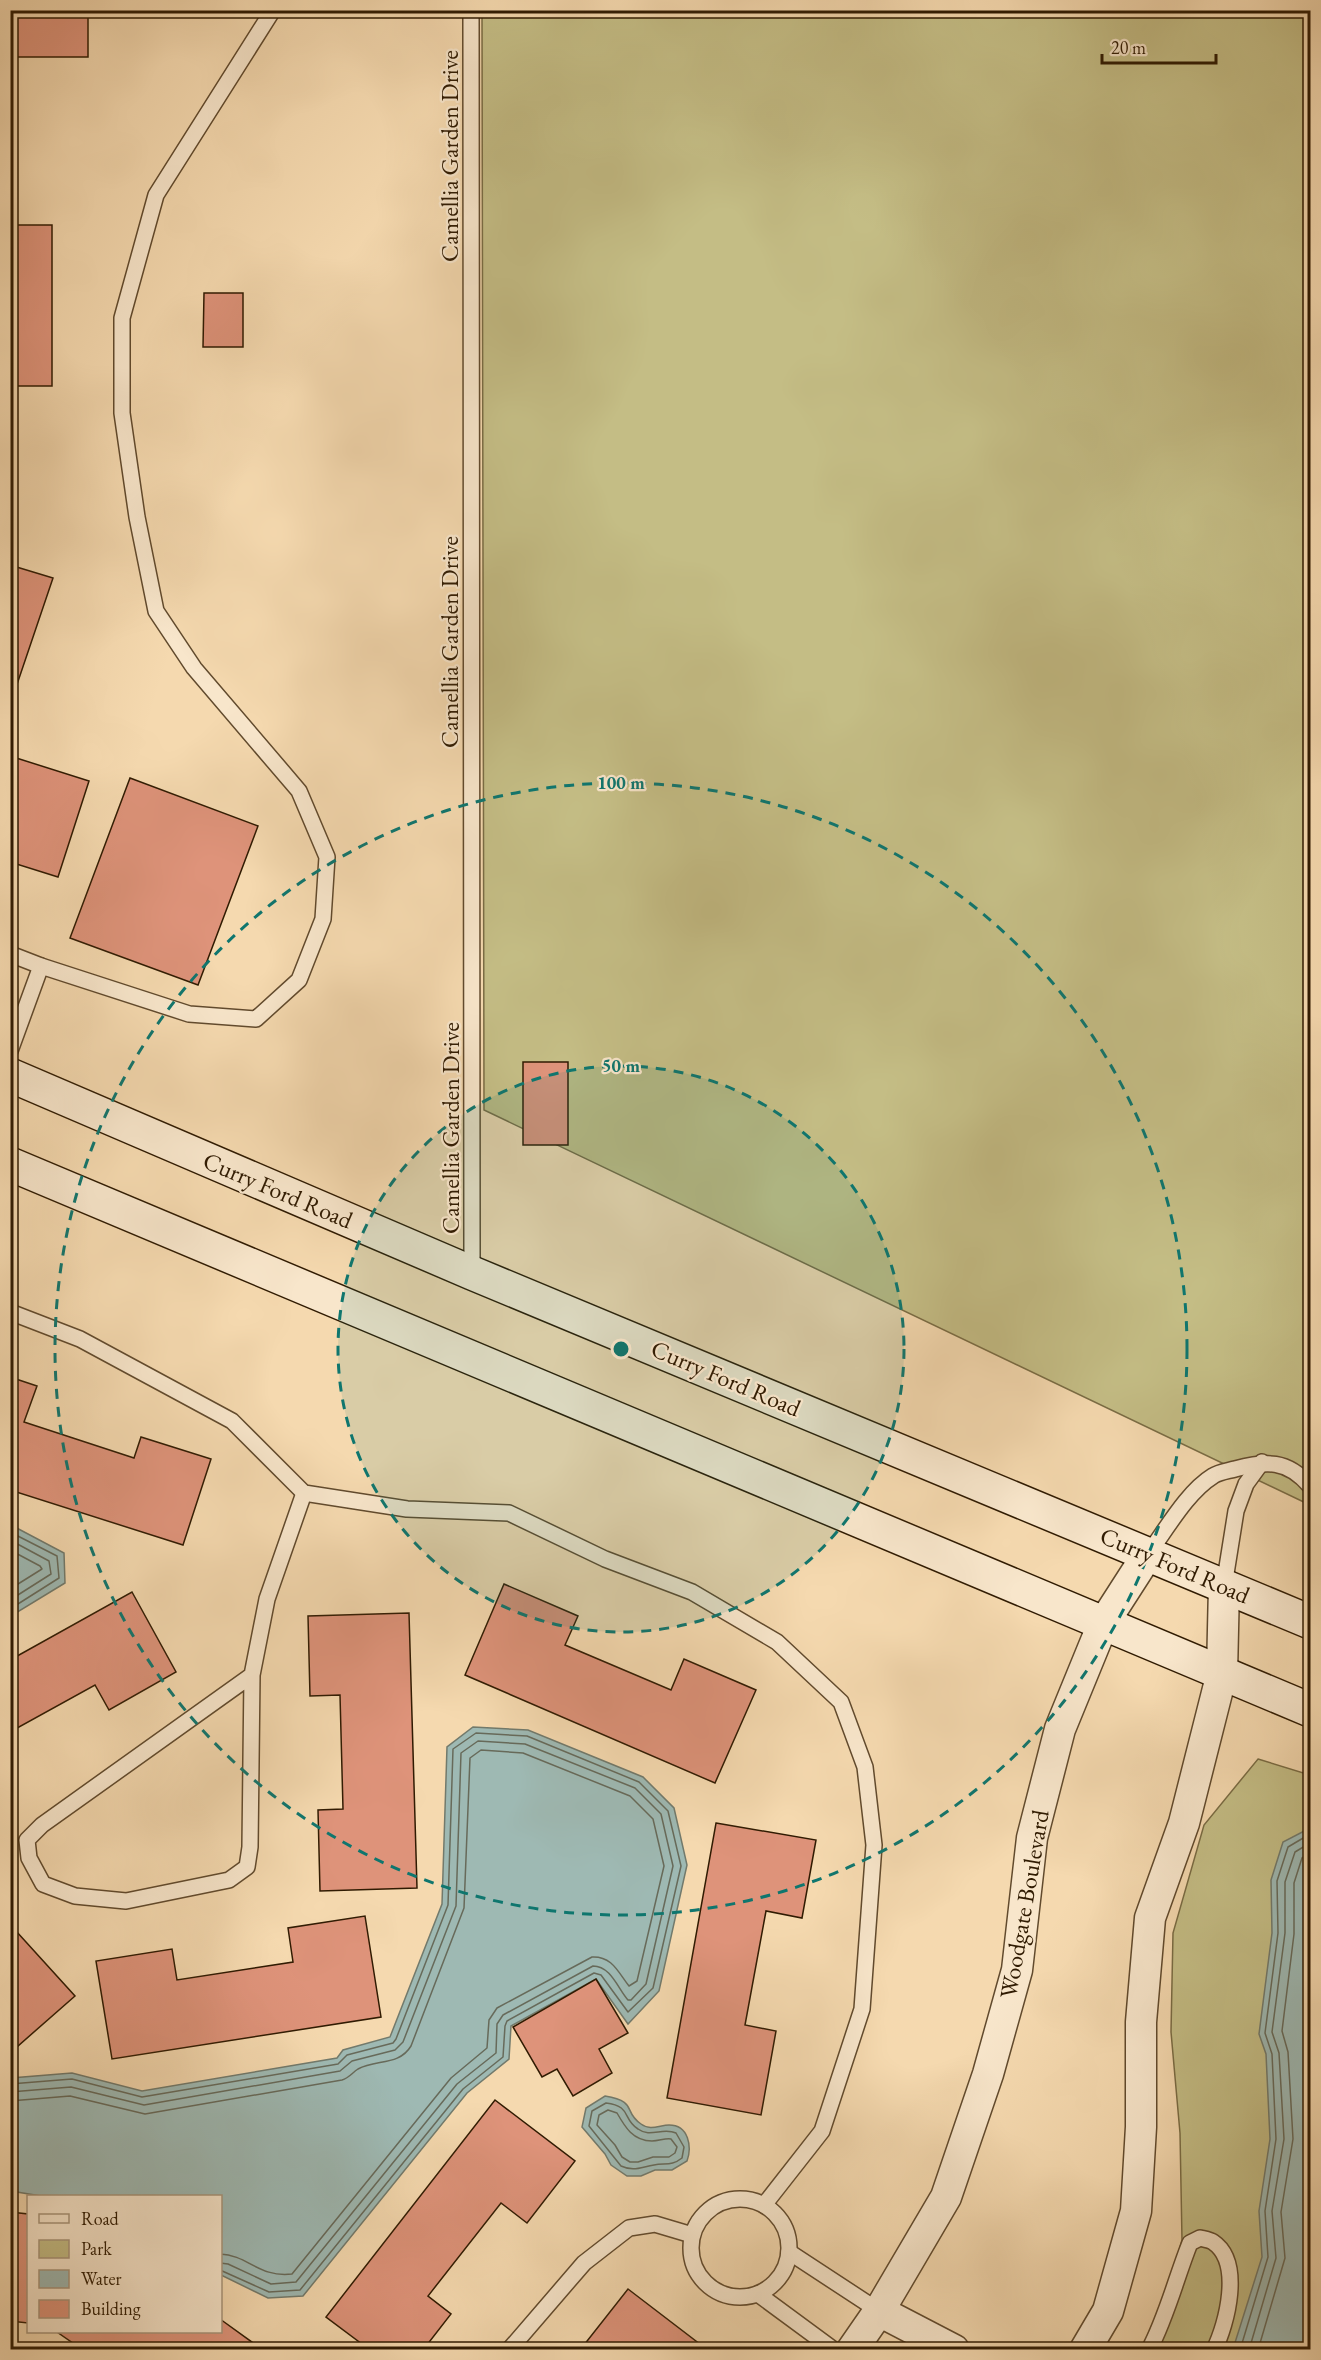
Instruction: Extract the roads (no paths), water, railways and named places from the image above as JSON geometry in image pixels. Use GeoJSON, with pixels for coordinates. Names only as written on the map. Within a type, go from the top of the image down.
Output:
{"type":"FeatureCollection","features":[{"type":"Feature","properties":{"kind":"main road","name":"Curry Ford Road"},"geometry":{"type":"LineString","coordinates":[[10,1075],[472,1273],[1311,1622]]}},
{"type":"Feature","properties":{"kind":"main road"},"geometry":{"type":"LineString","coordinates":[[10,1164],[1311,1710]]}},
{"type":"Feature","properties":{"kind":"street","name":"Woodgate Boulevard"},"geometry":{"type":"LineString","coordinates":[[852,2349],[879,2311],[946,2198],[988,2074],[1017,1970],[1032,1838],[1060,1729],[1103,1624],[1148,1554]]}},
{"type":"Feature","properties":{"kind":"street"},"geometry":{"type":"LineString","coordinates":[[1085,2349],[1108,2311],[1136,2211],[1141,2127],[1141,2022],[1150,1918],[1184,1823],[1222,1673],[1224,1586]]}},
{"type":"Feature","properties":{"kind":"street"},"geometry":{"type":"LineString","coordinates":[[879,2311],[954,2349]]}},
{"type":"Feature","properties":{"kind":"lane"},"geometry":{"type":"LineString","coordinates":[[10,954],[189,1014],[256,1018],[299,980],[323,919],[327,857],[299,791],[194,668],[156,611],[137,517],[122,413],[122,318],[156,195],[273,10]]}},
{"type":"Feature","properties":{"kind":"lane","name":"Camellia Garden Drive"},"geometry":{"type":"LineString","coordinates":[[471,10],[472,1273]]}},
{"type":"Feature","properties":{"kind":"lane"},"geometry":{"type":"LineString","coordinates":[[10,1051],[42,966]]}},
{"type":"Feature","properties":{"kind":"lane"},"geometry":{"type":"LineString","coordinates":[[10,1312],[80,1339],[232,1421],[304,1492],[407,1509],[509,1513],[605,1559],[692,1592],[777,1642],[841,1702],[865,1767],[874,1845],[862,2009],[822,2131],[764,2205]]}},
{"type":"Feature","properties":{"kind":"lane"},"geometry":{"type":"LineString","coordinates":[[1224,1586],[1236,1511],[1246,1484],[1262,1462]]}},
{"type":"Feature","properties":{"kind":"lane"},"geometry":{"type":"LineString","coordinates":[[1148,1554],[1191,1495],[1214,1475],[1262,1462],[1282,1465],[1305,1479],[1311,1486]]}},
{"type":"Feature","properties":{"kind":"lane"},"geometry":{"type":"LineString","coordinates":[[252,1675],[42,1825],[27,1840],[29,1858],[43,1884],[75,1896],[126,1900],[229,1880],[247,1867],[250,1846],[252,1675],[267,1599],[304,1492]]}},
{"type":"Feature","properties":{"kind":"lane"},"geometry":{"type":"LineString","coordinates":[[735,2199],[750,2200],[764,2205],[783,2225],[788,2238],[789,2252],[786,2265],[779,2277],[770,2287],[758,2294],[743,2297],[728,2295],[714,2289],[702,2279],[694,2266],[691,2250],[692,2235],[703,2216],[721,2202],[735,2199]]}},
{"type":"Feature","properties":{"kind":"lane"},"geometry":{"type":"LineString","coordinates":[[509,2349],[584,2263],[629,2228],[655,2224],[692,2235]]}},
{"type":"Feature","properties":{"kind":"lane"},"geometry":{"type":"LineString","coordinates":[[1149,2349],[1161,2327],[1176,2277],[1190,2243],[1200,2238],[1213,2242],[1222,2252],[1228,2265],[1232,2284],[1219,2339],[1214,2349]]}},
{"type":"Feature","properties":{"kind":"lane"},"geometry":{"type":"LineString","coordinates":[[789,2252],[879,2311]]}},
{"type":"Feature","properties":{"kind":"lane"},"geometry":{"type":"LineString","coordinates":[[758,2294],[834,2349]]}},
{"type":"Feature","properties":{"kind":"water"},"geometry":{"type":"Polygon","coordinates":[[[11,1525],[64,1553],[65,1583],[11,1616],[11,1525]]]}},
{"type":"Feature","properties":{"kind":"water"},"geometry":{"type":"Polygon","coordinates":[[[473,1727],[528,1730],[643,1777],[674,1808],[687,1865],[659,1991],[628,2024],[596,1979],[511,2026],[509,2059],[467,2093],[303,2296],[268,2298],[222,2275],[222,2195],[35,2195],[11,2191],[11,2078],[72,2073],[142,2091],[337,2058],[343,2050],[390,2037],[442,1904],[447,1747],[473,1727]]]}},
{"type":"Feature","properties":{"kind":"water"},"geometry":{"type":"Polygon","coordinates":[[[1310,1828],[1310,2349],[1233,2349],[1262,2257],[1259,2211],[1270,2139],[1266,2054],[1259,2034],[1272,1933],[1271,1880],[1283,1842],[1310,1828]]]}},
{"type":"Feature","properties":{"kind":"water"},"geometry":{"type":"Polygon","coordinates":[[[605,2096],[616,2098],[626,2104],[635,2119],[644,2126],[669,2125],[681,2129],[689,2143],[687,2161],[672,2170],[655,2170],[641,2176],[627,2176],[611,2165],[605,2154],[582,2127],[586,2108],[605,2096]]]}}]}
